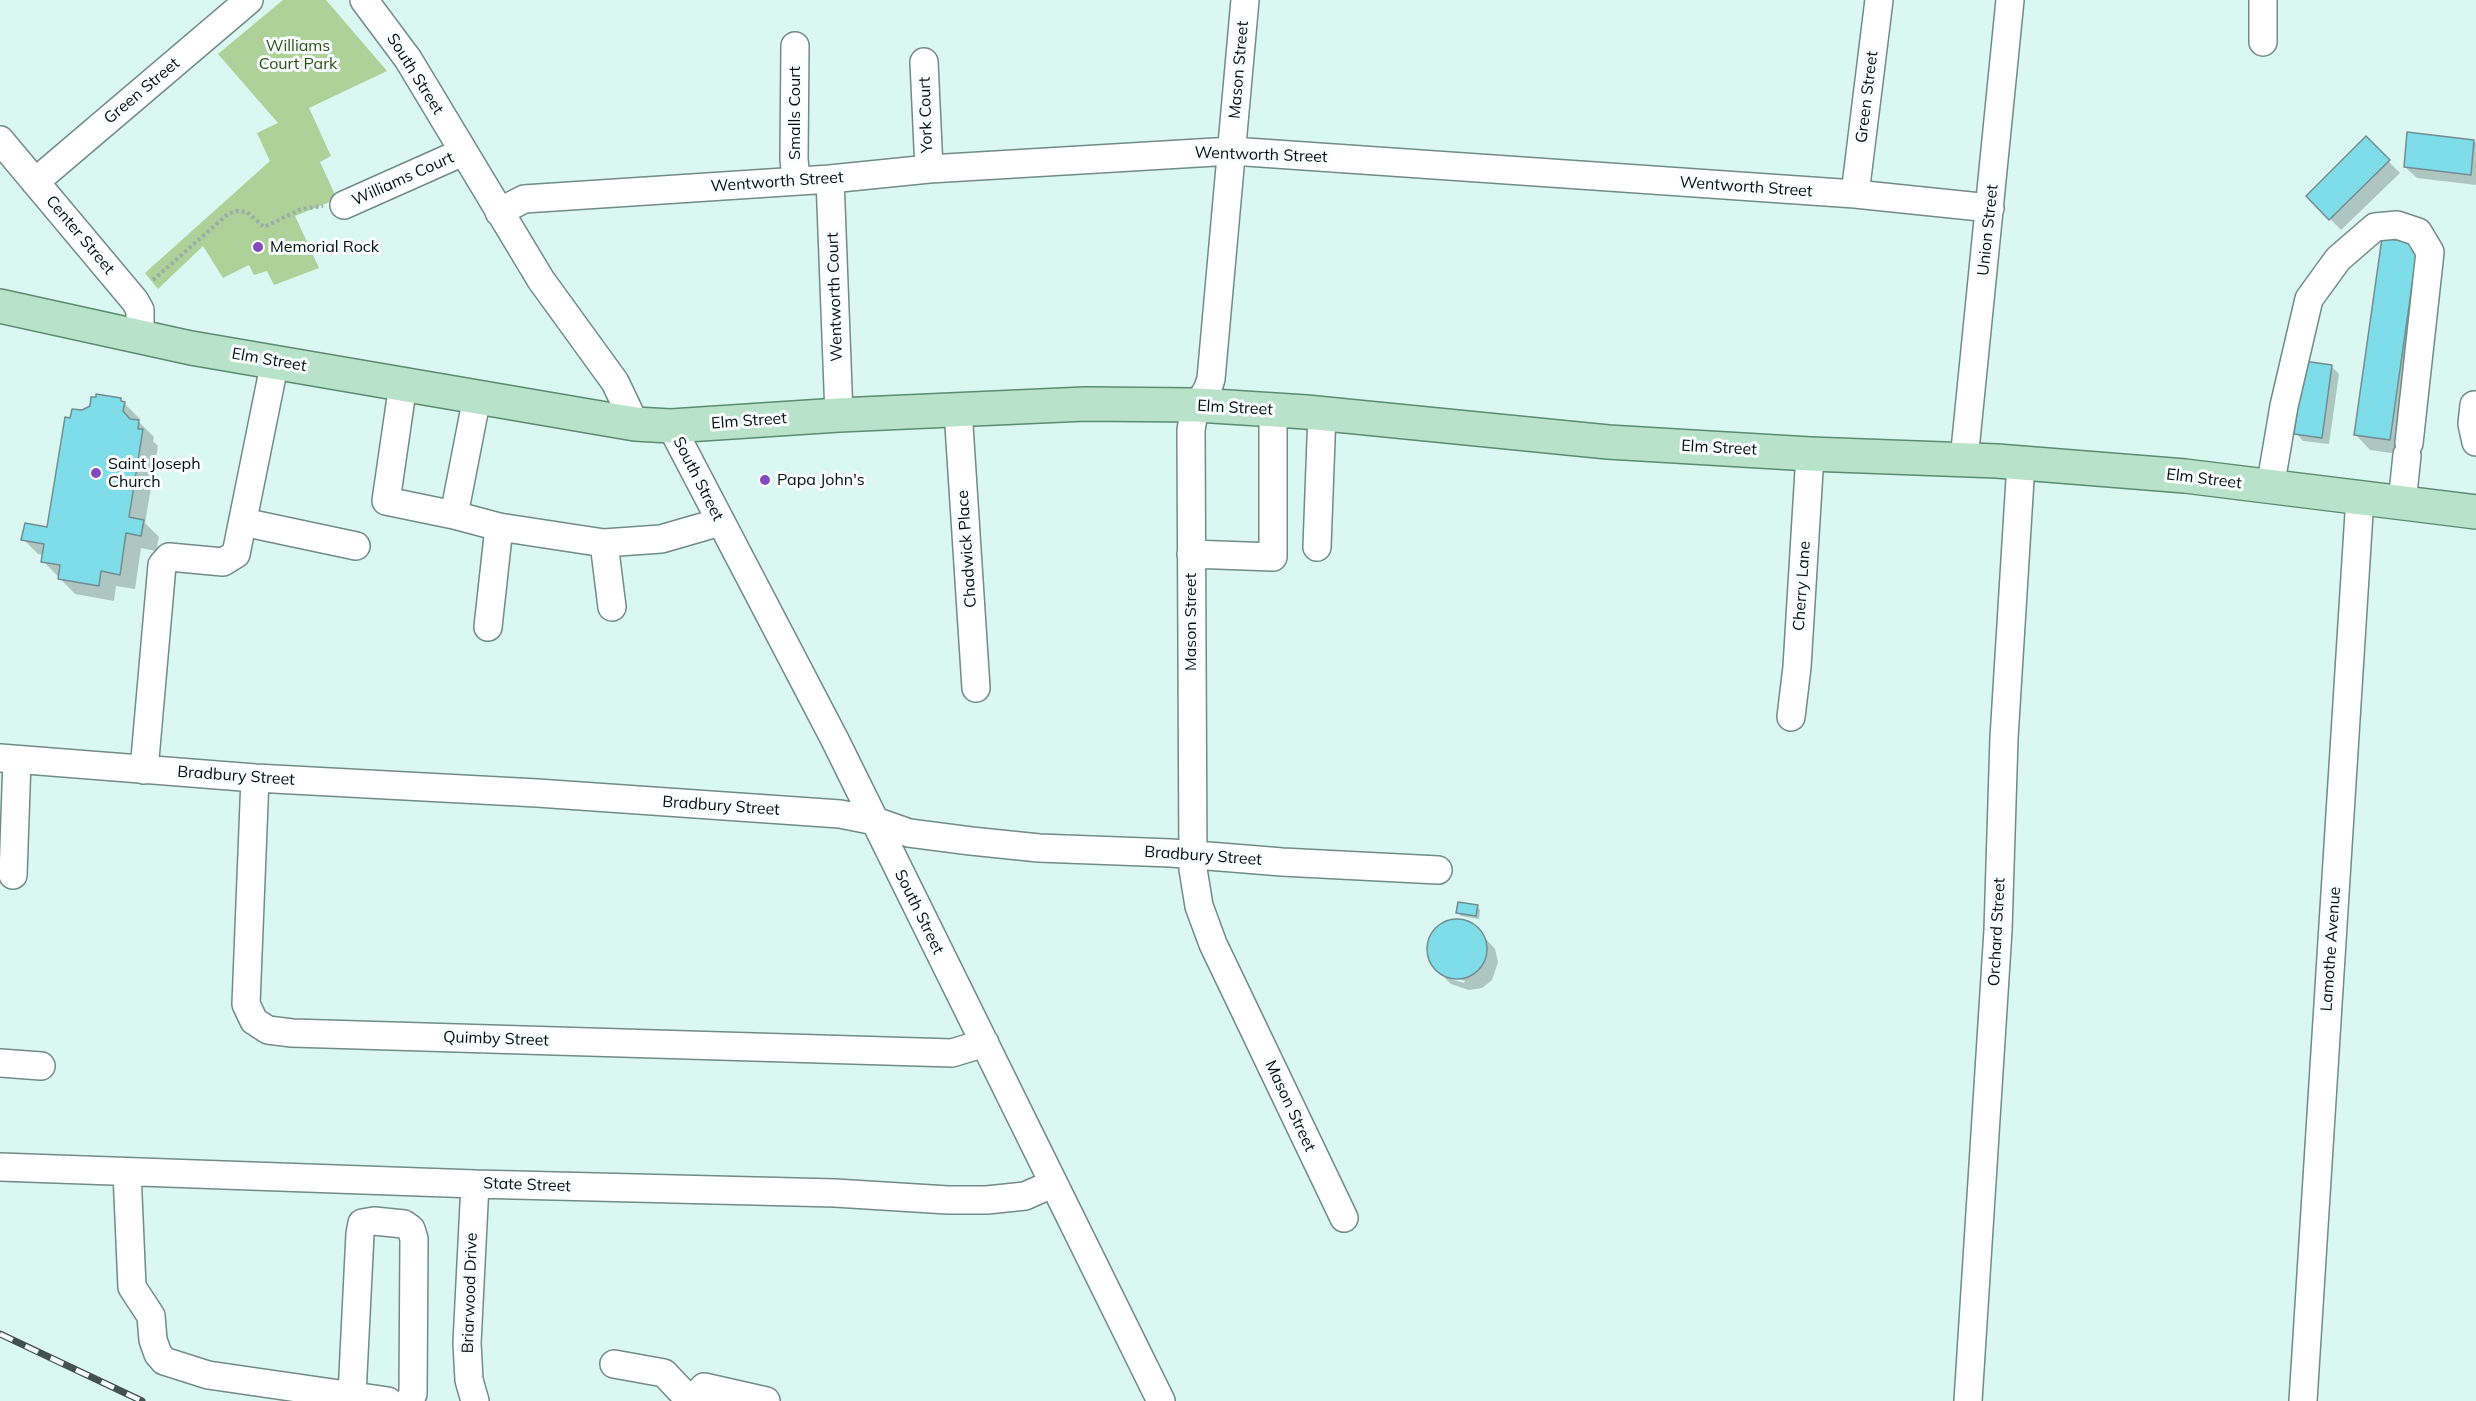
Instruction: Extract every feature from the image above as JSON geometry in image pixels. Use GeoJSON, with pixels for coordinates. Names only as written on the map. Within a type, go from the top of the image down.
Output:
{"type":"FeatureCollection","features":[{"type":"Feature","properties":{"kind":"main road","name":"Elm Street"},"geometry":{"type":"LineString","coordinates":[[0,306],[140,338],[635,424],[671,426],[1085,404],[1197,405],[1322,413],[1608,442],[2021,463],[2185,476],[2476,512]]}},
{"type":"Feature","properties":{"kind":"street","name":"Green Street"},"geometry":{"type":"LineString","coordinates":[[35,182],[249,0]]}},
{"type":"Feature","properties":{"kind":"street","name":"South Street"},"geometry":{"type":"LineString","coordinates":[[364,0],[392,35],[542,280],[615,382],[635,424]]}},
{"type":"Feature","properties":{"kind":"street"},"geometry":{"type":"LineString","coordinates":[[388,0],[392,35]]}},
{"type":"Feature","properties":{"kind":"street","name":"Mason Street"},"geometry":{"type":"LineString","coordinates":[[1245,0],[1211,378],[1208,388],[1197,405],[1191,430],[1192,854],[1197,896],[1213,944],[1344,1218]]}},
{"type":"Feature","properties":{"kind":"street","name":"Green Street"},"geometry":{"type":"LineString","coordinates":[[1855,194],[1879,0]]}},
{"type":"Feature","properties":{"kind":"street","name":"Union Street"},"geometry":{"type":"LineString","coordinates":[[1964,460],[2010,0]]}},
{"type":"Feature","properties":{"kind":"street"},"geometry":{"type":"LineString","coordinates":[[2263,0],[2263,42]]}},
{"type":"Feature","properties":{"kind":"street","name":"Smalls Court"},"geometry":{"type":"LineString","coordinates":[[795,46],[794,159],[796,180]]}},
{"type":"Feature","properties":{"kind":"street","name":"York Court"},"geometry":{"type":"LineString","coordinates":[[924,62],[929,169]]}},
{"type":"Feature","properties":{"kind":"street","name":"Center Street"},"geometry":{"type":"LineString","coordinates":[[0,140],[135,301],[140,310],[140,338]]}},
{"type":"Feature","properties":{"kind":"street","name":"Wentworth Street"},"geometry":{"type":"LineString","coordinates":[[499,212],[524,199],[830,179],[929,169],[1232,151],[1855,194],[1990,208]]}},
{"type":"Feature","properties":{"kind":"street","name":"Williams Court"},"geometry":{"type":"LineString","coordinates":[[344,205],[463,152]]}},
{"type":"Feature","properties":{"kind":"street","name":"Wentworth Court"},"geometry":{"type":"LineString","coordinates":[[830,179],[839,416]]}},
{"type":"Feature","properties":{"kind":"street"},"geometry":{"type":"LineString","coordinates":[[2271,488],[2284,406],[2309,299],[2338,259],[2375,227],[2397,225],[2418,232],[2430,252],[2402,502]]}},
{"type":"Feature","properties":{"kind":"street"},"geometry":{"type":"LineString","coordinates":[[144,770],[162,565],[169,557],[223,562],[238,551],[275,361]]}},
{"type":"Feature","properties":{"kind":"street"},"geometry":{"type":"LineString","coordinates":[[403,384],[386,501],[499,527],[604,543],[661,539],[720,522]]}},
{"type":"Feature","properties":{"kind":"street"},"geometry":{"type":"LineString","coordinates":[[454,515],[477,397]]}},
{"type":"Feature","properties":{"kind":"street"},"geometry":{"type":"LineString","coordinates":[[2475,406],[2472,424],[2476,442]]}},
{"type":"Feature","properties":{"kind":"street","name":"Chadwick Place"},"geometry":{"type":"LineString","coordinates":[[958,410],[976,688]]}},
{"type":"Feature","properties":{"kind":"street"},"geometry":{"type":"LineString","coordinates":[[1191,554],[1273,557],[1273,410]]}},
{"type":"Feature","properties":{"kind":"street"},"geometry":{"type":"LineString","coordinates":[[1317,547],[1322,413]]}},
{"type":"Feature","properties":{"kind":"street","name":"South Street"},"geometry":{"type":"LineString","coordinates":[[671,426],[875,821],[1161,1401]]}},
{"type":"Feature","properties":{"kind":"street","name":"Cherry Lane"},"geometry":{"type":"LineString","coordinates":[[1791,717],[1797,667],[1810,454]]}},
{"type":"Feature","properties":{"kind":"street","name":"Orchard Street"},"geometry":{"type":"LineString","coordinates":[[1968,1401],[1998,930],[2004,738],[2021,463]]}},
{"type":"Feature","properties":{"kind":"street","name":"Lamothe Avenue"},"geometry":{"type":"LineString","coordinates":[[2303,1401],[2360,497]]}},
{"type":"Feature","properties":{"kind":"street"},"geometry":{"type":"LineString","coordinates":[[243,524],[356,546]]}},
{"type":"Feature","properties":{"kind":"street"},"geometry":{"type":"LineString","coordinates":[[488,627],[499,527]]}},
{"type":"Feature","properties":{"kind":"street"},"geometry":{"type":"LineString","coordinates":[[604,543],[612,608]]}},
{"type":"Feature","properties":{"kind":"street"},"geometry":{"type":"LineString","coordinates":[[9,759],[13,875]]}},
{"type":"Feature","properties":{"kind":"street","name":"Bradbury Street"},"geometry":{"type":"LineString","coordinates":[[9,759],[255,778],[537,793],[840,814],[875,821],[909,833],[1039,848],[1192,854],[1282,862],[1438,870]]}},
{"type":"Feature","properties":{"kind":"street","name":"Quimby Street"},"geometry":{"type":"LineString","coordinates":[[255,778],[246,1004],[254,1021],[268,1029],[292,1033],[952,1053],[985,1043]]}},
{"type":"Feature","properties":{"kind":"street"},"geometry":{"type":"LineString","coordinates":[[0,1063],[41,1066]]}},
{"type":"Feature","properties":{"kind":"street","name":"State Street"},"geometry":{"type":"LineString","coordinates":[[0,1167],[987,1200],[1025,1196],[1052,1184]]}},
{"type":"Feature","properties":{"kind":"street"},"geometry":{"type":"LineString","coordinates":[[127,1172],[132,1287],[151,1316],[153,1340],[158,1354],[164,1361],[208,1375],[388,1401]]}},
{"type":"Feature","properties":{"kind":"street"},"geometry":{"type":"LineString","coordinates":[[373,1181],[374,1221]]}},
{"type":"Feature","properties":{"kind":"street","name":"Briarwood Drive"},"geometry":{"type":"LineString","coordinates":[[475,1184],[467,1343],[469,1380],[475,1401]]}},
{"type":"Feature","properties":{"kind":"street"},"geometry":{"type":"LineString","coordinates":[[352,1395],[362,1223],[374,1221],[404,1224],[411,1229],[414,1239],[413,1394],[410,1401]]}},
{"type":"Feature","properties":{"kind":"street"},"geometry":{"type":"LineString","coordinates":[[614,1364],[664,1373],[692,1399],[704,1387],[766,1401]]}},
{"type":"Feature","properties":{"kind":"path"},"geometry":{"type":"LineString","coordinates":[[153,280],[228,214],[237,211],[247,212],[264,227],[301,209],[344,205]]}},
{"type":"Feature","properties":{"kind":"green space","name":"Williams Court Park"},"geometry":{"type":"Polygon","coordinates":[[[283,0],[326,0],[387,71],[309,108],[331,156],[320,162],[337,199],[295,216],[319,268],[274,285],[267,271],[254,275],[249,265],[223,278],[203,246],[158,289],[145,273],[270,161],[257,133],[278,123],[218,54],[283,0]]]}},
{"type":"Feature","properties":{"kind":"building"},"geometry":{"type":"Polygon","coordinates":[[[2407,132],[2474,140],[2471,175],[2404,167],[2407,132]]]}},
{"type":"Feature","properties":{"kind":"building"},"geometry":{"type":"Polygon","coordinates":[[[2366,136],[2390,160],[2329,220],[2306,196],[2366,136]]]}},
{"type":"Feature","properties":{"kind":"building"},"geometry":{"type":"Polygon","coordinates":[[[2382,238],[2418,243],[2390,440],[2354,435],[2382,238]]]}},
{"type":"Feature","properties":{"kind":"building"},"geometry":{"type":"Polygon","coordinates":[[[2304,361],[2332,365],[2322,438],[2294,434],[2304,361]]]}},
{"type":"Feature","properties":{"kind":"building","name":"Saint Joseph Church"},"geometry":{"type":"Polygon","coordinates":[[[96,394],[121,398],[121,401],[125,402],[123,411],[130,419],[139,420],[138,429],[143,429],[129,517],[144,520],[141,536],[126,533],[120,575],[101,571],[99,586],[58,579],[60,565],[41,562],[44,544],[21,540],[25,523],[47,527],[65,417],[70,418],[72,409],[82,410],[90,406],[91,397],[96,397],[96,394]]]}},
{"type":"Feature","properties":{"kind":"building"},"geometry":{"type":"Polygon","coordinates":[[[1458,902],[1478,905],[1476,916],[1456,913],[1458,902]]]}},
{"type":"Feature","properties":{"kind":"building"},"geometry":{"type":"Polygon","coordinates":[[[1451,919],[1463,919],[1474,924],[1482,932],[1487,949],[1485,961],[1474,974],[1463,979],[1451,979],[1440,974],[1432,966],[1427,955],[1427,943],[1432,932],[1440,924],[1451,919]]]}},
{"type":"Feature","properties":{"kind":"railway"},"geometry":{"type":"LineString","coordinates":[[0,1334],[142,1401]]}},
{"type":"Feature","properties":{"kind":"place","name":"Memorial Rock"},"geometry":{"type":"Point","coordinates":[258,247]}},
{"type":"Feature","properties":{"kind":"place","name":"Saint Joseph Church"},"geometry":{"type":"Point","coordinates":[96,473]}},
{"type":"Feature","properties":{"kind":"place","name":"Papa John's"},"geometry":{"type":"Point","coordinates":[765,480]}}]}
